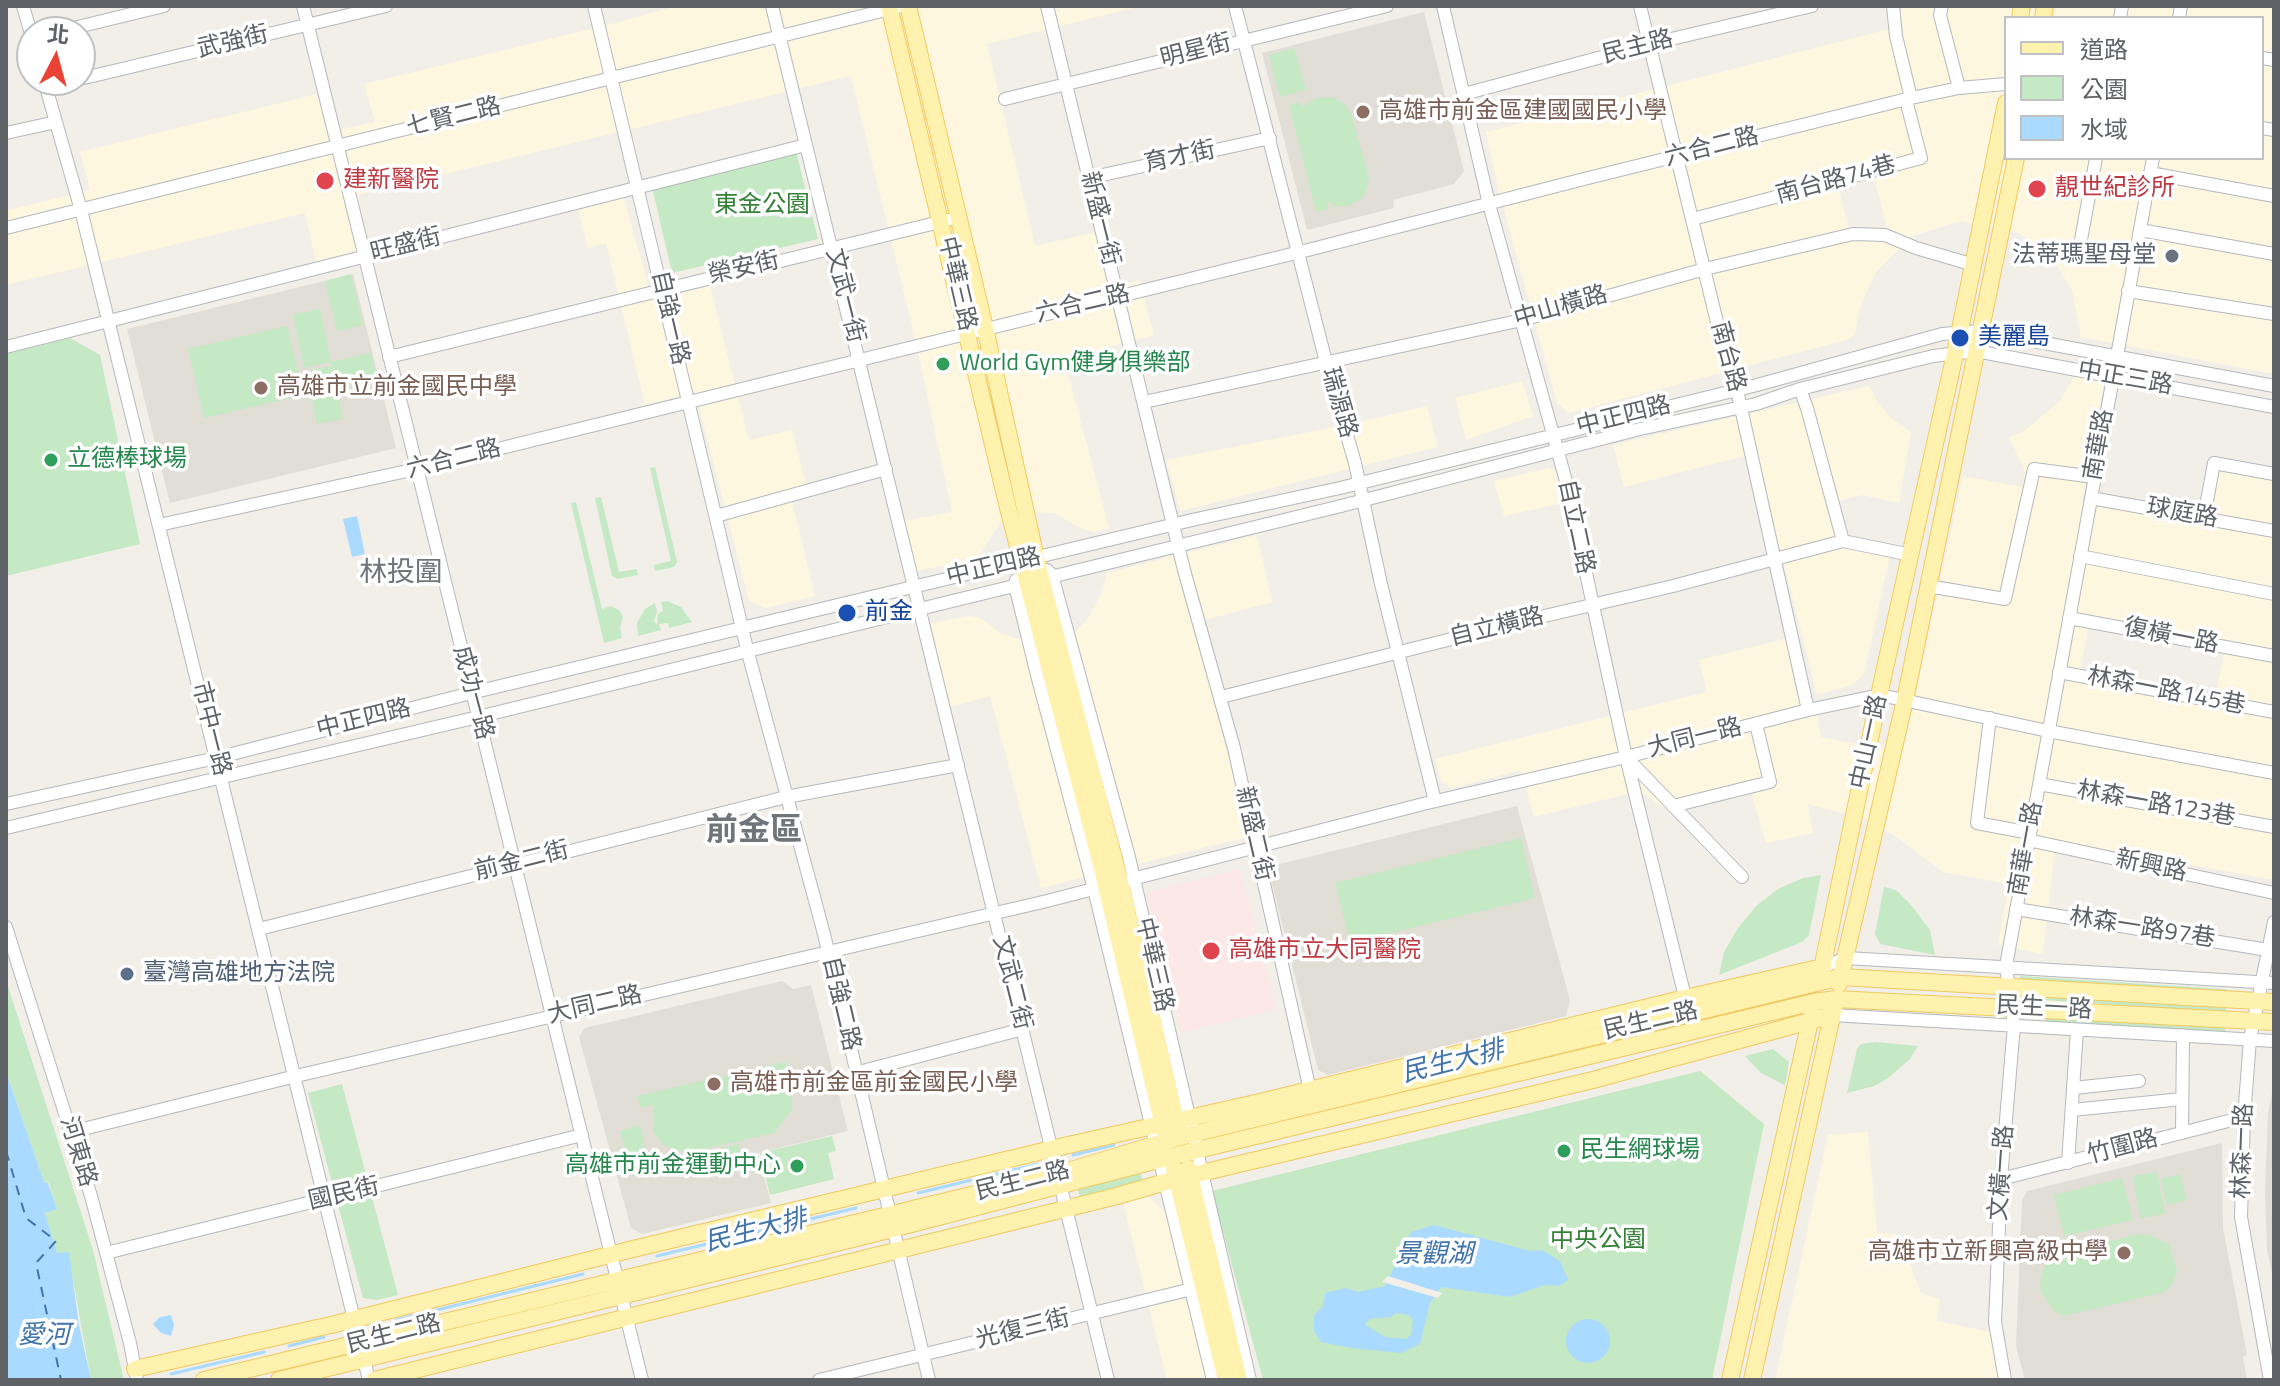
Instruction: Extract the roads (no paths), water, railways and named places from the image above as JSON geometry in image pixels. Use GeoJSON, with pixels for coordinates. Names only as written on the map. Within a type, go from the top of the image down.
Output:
{"type":"FeatureCollection","features":[{"type":"Feature","properties":{"kind":"main road","name":"中華三路"},"geometry":{"type":"LineString","coordinates":[[908,6],[985,328],[1029,560]]}},
{"type":"Feature","properties":{"kind":"main road","name":"中華三路"},"geometry":{"type":"LineString","coordinates":[[893,7],[967,333],[1114,884],[1209,1285],[1226,1380]]}},
{"type":"Feature","properties":{"kind":"main road","name":"中山一路"},"geometry":{"type":"LineString","coordinates":[[1730,1380],[1821,974],[2004,113]]}},
{"type":"Feature","properties":{"kind":"main road","name":"中山一路"},"geometry":{"type":"LineString","coordinates":[[1752,1380],[1905,700],[2016,160]]}},
{"type":"Feature","properties":{"kind":"main road"},"geometry":{"type":"LineString","coordinates":[[136,1375],[1051,1149],[1169,1122],[1314,1106],[1687,1006],[1821,974],[1841,977]]}},
{"type":"Feature","properties":{"kind":"main road","name":"民生一路"},"geometry":{"type":"LineString","coordinates":[[1841,977],[2266,1001]]}},
{"type":"Feature","properties":{"kind":"main road","name":"民生二路"},"geometry":{"type":"LineString","coordinates":[[204,1380],[362,1351],[891,1222],[1059,1180],[1314,1106],[1693,1032],[1814,1002]]}},
{"type":"Feature","properties":{"kind":"main road","name":"民生一路"},"geometry":{"type":"LineString","coordinates":[[1814,1002],[1834,1007],[2010,1007],[2274,1022]]}},
{"type":"Feature","properties":{"kind":"main road"},"geometry":{"type":"LineString","coordinates":[[372,1380],[1066,1209],[1183,1177],[1593,1080],[1810,1021],[1834,1007]]}},
{"type":"Feature","properties":{"kind":"main road","name":"中華三路"},"geometry":{"type":"LineString","coordinates":[[1209,1285],[1239,1380]]}},
{"type":"Feature","properties":{"kind":"main road","name":"民生二路"},"geometry":{"type":"LineString","coordinates":[[279,1380],[362,1351]]}},
{"type":"Feature","properties":{"kind":"street"},"geometry":{"type":"LineString","coordinates":[[96,23],[164,6]]}},
{"type":"Feature","properties":{"kind":"street","name":"成功一路"},"geometry":{"type":"LineString","coordinates":[[303,6],[642,1380]]}},
{"type":"Feature","properties":{"kind":"street","name":"武強街"},"geometry":{"type":"LineString","coordinates":[[96,76],[386,6]]}},
{"type":"Feature","properties":{"kind":"street","name":"自強一路"},"geometry":{"type":"LineString","coordinates":[[594,6],[744,629]]}},
{"type":"Feature","properties":{"kind":"street","name":"文武一街"},"geometry":{"type":"LineString","coordinates":[[772,6],[915,587]]}},
{"type":"Feature","properties":{"kind":"street","name":"新盛一街"},"geometry":{"type":"LineString","coordinates":[[1047,6],[1173,525]]}},
{"type":"Feature","properties":{"kind":"street","name":"瑞源路"},"geometry":{"type":"LineString","coordinates":[[1235,6],[1359,483],[1435,801]]}},
{"type":"Feature","properties":{"kind":"street","name":"明星街"},"geometry":{"type":"LineString","coordinates":[[1005,99],[1387,6]]}},
{"type":"Feature","properties":{"kind":"street","name":"自立二路"},"geometry":{"type":"LineString","coordinates":[[1443,6],[1489,204],[1558,450],[1626,757],[1697,1051]]}},
{"type":"Feature","properties":{"kind":"street","name":"南台路"},"geometry":{"type":"LineString","coordinates":[[1640,6],[1737,390],[1808,710]]}},
{"type":"Feature","properties":{"kind":"street","name":"民主路"},"geometry":{"type":"LineString","coordinates":[[1464,94],[1650,44],[1812,6]]}},
{"type":"Feature","properties":{"kind":"street"},"geometry":{"type":"LineString","coordinates":[[1893,6],[1909,99]]}},
{"type":"Feature","properties":{"kind":"street"},"geometry":{"type":"LineString","coordinates":[[1942,6],[1940,15],[1959,88]]}},
{"type":"Feature","properties":{"kind":"street","name":"七賢二路"},"geometry":{"type":"LineString","coordinates":[[6,228],[893,7]]}},
{"type":"Feature","properties":{"kind":"street","name":"六合二路"},"geometry":{"type":"LineString","coordinates":[[159,525],[416,469],[1299,253],[1909,99],[1959,88],[2004,84]]}},
{"type":"Feature","properties":{"kind":"street","name":"市中一路"},"geometry":{"type":"LineString","coordinates":[[48,96],[81,210],[324,1199],[372,1380]]}},
{"type":"Feature","properties":{"kind":"street","name":"南台路74巷"},"geometry":{"type":"LineString","coordinates":[[1693,219],[1921,158],[1909,99]]}},
{"type":"Feature","properties":{"kind":"street"},"geometry":{"type":"LineString","coordinates":[[6,133],[56,122]]}},
{"type":"Feature","properties":{"kind":"street","name":"育才街"},"geometry":{"type":"LineString","coordinates":[[1089,178],[1270,138]]}},
{"type":"Feature","properties":{"kind":"street","name":"旺盛街"},"geometry":{"type":"LineString","coordinates":[[6,347],[806,145]]}},
{"type":"Feature","properties":{"kind":"street"},"geometry":{"type":"LineString","coordinates":[[2096,160],[2080,245],[2134,257]]}},
{"type":"Feature","properties":{"kind":"street","name":"南華路"},"geometry":{"type":"LineString","coordinates":[[2048,731],[2153,160]]}},
{"type":"Feature","properties":{"kind":"street"},"geometry":{"type":"LineString","coordinates":[[2150,173],[2274,196]]}},
{"type":"Feature","properties":{"kind":"street","name":"榮安街"},"geometry":{"type":"LineString","coordinates":[[389,357],[959,217]]}},
{"type":"Feature","properties":{"kind":"street"},"geometry":{"type":"LineString","coordinates":[[2140,230],[2274,254]]}},
{"type":"Feature","properties":{"kind":"street","name":"中山橫路"},"geometry":{"type":"LineString","coordinates":[[1144,402],[1522,320],[1705,269],[1853,234],[1885,235],[1916,248],[1974,265]]}},
{"type":"Feature","properties":{"kind":"street"},"geometry":{"type":"LineString","coordinates":[[2128,291],[2274,314]]}},
{"type":"Feature","properties":{"kind":"street","name":"中正四路"},"geometry":{"type":"LineString","coordinates":[[6,804],[216,758],[471,693],[1359,483],[1737,390],[1942,334],[1980,331]]}},
{"type":"Feature","properties":{"kind":"street","name":"中正三路"},"geometry":{"type":"LineString","coordinates":[[1980,331],[2274,386]]}},
{"type":"Feature","properties":{"kind":"street","name":"中正四路"},"geometry":{"type":"LineString","coordinates":[[6,828],[478,717],[1640,429],[1741,408],[1800,389],[1933,356],[1976,351]]}},
{"type":"Feature","properties":{"kind":"street","name":"中正三路"},"geometry":{"type":"LineString","coordinates":[[1976,351],[2274,407]]}},
{"type":"Feature","properties":{"kind":"street"},"geometry":{"type":"LineString","coordinates":[[1800,389],[1843,541],[1911,555]]}},
{"type":"Feature","properties":{"kind":"street"},"geometry":{"type":"LineString","coordinates":[[2204,517],[2214,463],[2274,474]]}},
{"type":"Feature","properties":{"kind":"street"},"geometry":{"type":"LineString","coordinates":[[716,516],[886,469]]}},
{"type":"Feature","properties":{"kind":"street"},"geometry":{"type":"LineString","coordinates":[[1928,586],[2005,599],[2034,469],[2094,477]]}},
{"type":"Feature","properties":{"kind":"street","name":"球庭路"},"geometry":{"type":"LineString","coordinates":[[2091,498],[2274,531]]}},
{"type":"Feature","properties":{"kind":"street","name":"新盛二街"},"geometry":{"type":"LineString","coordinates":[[1173,525],[1221,697],[1323,1145]]}},
{"type":"Feature","properties":{"kind":"street","name":"自立橫路"},"geometry":{"type":"LineString","coordinates":[[1221,697],[1843,541]]}},
{"type":"Feature","properties":{"kind":"street"},"geometry":{"type":"LineString","coordinates":[[2080,556],[2274,594]]}},
{"type":"Feature","properties":{"kind":"street","name":"中華三路"},"geometry":{"type":"LineString","coordinates":[[1029,560],[1114,884],[1209,1285],[1250,1380]]}},
{"type":"Feature","properties":{"kind":"street","name":"文武二街"},"geometry":{"type":"LineString","coordinates":[[915,587],[1108,1380]]}},
{"type":"Feature","properties":{"kind":"street","name":"復橫一路"},"geometry":{"type":"LineString","coordinates":[[2069,618],[2274,656]]}},
{"type":"Feature","properties":{"kind":"street","name":"自強二路"},"geometry":{"type":"LineString","coordinates":[[744,629],[828,953],[929,1380]]}},
{"type":"Feature","properties":{"kind":"street","name":"林森一路145巷"},"geometry":{"type":"LineString","coordinates":[[2059,672],[2274,712]]}},
{"type":"Feature","properties":{"kind":"street","name":"大同一路"},"geometry":{"type":"LineString","coordinates":[[1114,884],[1435,801],[1880,695],[2048,731],[2274,773]]}},
{"type":"Feature","properties":{"kind":"street","name":"新興路"},"geometry":{"type":"LineString","coordinates":[[1990,718],[1977,823],[2274,893]]}},
{"type":"Feature","properties":{"kind":"street"},"geometry":{"type":"LineString","coordinates":[[1673,806],[1770,782],[1756,724]]}},
{"type":"Feature","properties":{"kind":"street","name":"南華一路"},"geometry":{"type":"LineString","coordinates":[[2006,966],[2048,731]]}},
{"type":"Feature","properties":{"kind":"street"},"geometry":{"type":"LineString","coordinates":[[1626,757],[1742,877]]}},
{"type":"Feature","properties":{"kind":"street","name":"前金二街"},"geometry":{"type":"LineString","coordinates":[[259,929],[786,797],[958,765]]}},
{"type":"Feature","properties":{"kind":"street","name":"林森一路123巷"},"geometry":{"type":"LineString","coordinates":[[2039,784],[2274,827]]}},
{"type":"Feature","properties":{"kind":"street","name":"大同二路"},"geometry":{"type":"LineString","coordinates":[[71,1132],[296,1076],[1114,884]]}},
{"type":"Feature","properties":{"kind":"street","name":"林森一路97巷"},"geometry":{"type":"LineString","coordinates":[[2016,909],[2268,950]]}},
{"type":"Feature","properties":{"kind":"street","name":"林森一路"},"geometry":{"type":"LineString","coordinates":[[2271,1376],[2241,1220],[2250,1039],[2254,1021],[2266,1001],[2268,950],[2274,922]]}},
{"type":"Feature","properties":{"kind":"street","name":"河東路"},"geometry":{"type":"LineString","coordinates":[[6,927],[71,1132],[106,1253],[136,1375]]}},
{"type":"Feature","properties":{"kind":"street","name":"民生一路"},"geometry":{"type":"LineString","coordinates":[[1821,974],[1846,958],[2268,983]]}},
{"type":"Feature","properties":{"kind":"street","name":"文橫一路"},"geometry":{"type":"LineString","coordinates":[[2005,1380],[1995,1322],[2001,1179],[2014,1025],[2006,966]]}},
{"type":"Feature","properties":{"kind":"street","name":"民生一路"},"geometry":{"type":"LineString","coordinates":[[1834,1007],[2077,1030],[2274,1041]]}},
{"type":"Feature","properties":{"kind":"street"},"geometry":{"type":"LineString","coordinates":[[855,1073],[1023,1029]]}},
{"type":"Feature","properties":{"kind":"street"},"geometry":{"type":"LineString","coordinates":[[2068,1163],[2077,1030]]}},
{"type":"Feature","properties":{"kind":"street"},"geometry":{"type":"LineString","coordinates":[[2182,1133],[2183,1035]]}},
{"type":"Feature","properties":{"kind":"street"},"geometry":{"type":"LineString","coordinates":[[2074,1088],[2139,1081]]}},
{"type":"Feature","properties":{"kind":"street"},"geometry":{"type":"LineString","coordinates":[[2072,1110],[2182,1099]]}},
{"type":"Feature","properties":{"kind":"street","name":"竹圍路"},"geometry":{"type":"LineString","coordinates":[[2001,1179],[2244,1117]]}},
{"type":"Feature","properties":{"kind":"street","name":"國民街"},"geometry":{"type":"LineString","coordinates":[[106,1253],[582,1135]]}},
{"type":"Feature","properties":{"kind":"street","name":"中華三路"},"geometry":{"type":"LineString","coordinates":[[1209,1285],[1213,1380]]}},
{"type":"Feature","properties":{"kind":"street","name":"光復三街"},"geometry":{"type":"LineString","coordinates":[[819,1380],[1209,1285]]}},
{"type":"Feature","properties":{"kind":"water"},"geometry":{"type":"Polygon","coordinates":[[[357,516],[365,554],[352,557],[343,519],[357,516]]]}},
{"type":"Feature","properties":{"kind":"water","name":"愛河"},"geometry":{"type":"Polygon","coordinates":[[[6,1072],[44,1182],[48,1183],[57,1209],[45,1213],[57,1253],[69,1252],[79,1325],[91,1380],[6,1380],[6,1072]]]}},
{"type":"Feature","properties":{"kind":"water","name":"景觀湖"},"geometry":{"type":"Polygon","coordinates":[[[1434,1225],[1530,1251],[1542,1250],[1560,1261],[1568,1280],[1559,1286],[1545,1285],[1510,1297],[1441,1287],[1430,1303],[1420,1344],[1401,1353],[1321,1342],[1314,1331],[1314,1315],[1323,1306],[1325,1293],[1346,1288],[1358,1292],[1385,1286],[1411,1232],[1434,1225]],[[1396,1313],[1391,1317],[1370,1319],[1364,1324],[1385,1337],[1406,1339],[1411,1335],[1413,1320],[1409,1315],[1396,1313]]]}},
{"type":"Feature","properties":{"kind":"water"},"geometry":{"type":"Polygon","coordinates":[[[171,1315],[174,1325],[171,1336],[161,1333],[153,1324],[160,1317],[171,1315]]]}},
{"type":"Feature","properties":{"kind":"water"},"geometry":{"type":"Polygon","coordinates":[[[1588,1319],[1604,1325],[1610,1341],[1604,1357],[1588,1363],[1572,1357],[1566,1341],[1572,1325],[1588,1319]]]}},
{"type":"Feature","properties":{"kind":"waterway","name":"民生大排"},"geometry":{"type":"LineString","coordinates":[[1073,1155],[1114,1145]]}},
{"type":"Feature","properties":{"kind":"waterway","name":"民生大排"},"geometry":{"type":"LineString","coordinates":[[918,1193],[1038,1164]]}},
{"type":"Feature","properties":{"kind":"waterway","name":"民生大排"},"geometry":{"type":"LineString","coordinates":[[657,1256],[856,1208]]}},
{"type":"Feature","properties":{"kind":"waterway","name":"民生大排"},"geometry":{"type":"LineString","coordinates":[[396,1320],[583,1274]]}},
{"type":"Feature","properties":{"kind":"waterway","name":"民生大排"},"geometry":{"type":"LineString","coordinates":[[289,1346],[324,1337]]}},
{"type":"Feature","properties":{"kind":"waterway","name":"民生大排"},"geometry":{"type":"LineString","coordinates":[[171,1374],[264,1352]]}},
{"type":"Feature","properties":{"kind":"place","name":"高雄市前金區建國國民小學"},"geometry":{"type":"Point","coordinates":[1363,112]}},
{"type":"Feature","properties":{"kind":"place","name":"建新醫院"},"geometry":{"type":"Point","coordinates":[325,181]}},
{"type":"Feature","properties":{"kind":"place","name":"靚世紀診所"},"geometry":{"type":"Point","coordinates":[2037,189]}},
{"type":"Feature","properties":{"kind":"place","name":"法蒂瑪聖母堂"},"geometry":{"type":"Point","coordinates":[2172,256]}},
{"type":"Feature","properties":{"kind":"place","name":"美麗島"},"geometry":{"type":"Point","coordinates":[1960,338]}},
{"type":"Feature","properties":{"kind":"place","name":"World Gym健身俱樂部"},"geometry":{"type":"Point","coordinates":[943,364]}},
{"type":"Feature","properties":{"kind":"place","name":"高雄市立前金國民中學"},"geometry":{"type":"Point","coordinates":[261,388]}},
{"type":"Feature","properties":{"kind":"place","name":"立德棒球場"},"geometry":{"type":"Point","coordinates":[51,460]}},
{"type":"Feature","properties":{"kind":"place","name":"前金"},"geometry":{"type":"Point","coordinates":[847,613]}},
{"type":"Feature","properties":{"kind":"place","name":"高雄市立大同醫院"},"geometry":{"type":"Point","coordinates":[1211,951]}},
{"type":"Feature","properties":{"kind":"place","name":"臺灣高雄地方法院"},"geometry":{"type":"Point","coordinates":[127,974]}},
{"type":"Feature","properties":{"kind":"place","name":"高雄市前金區前金國民小學"},"geometry":{"type":"Point","coordinates":[714,1084]}},
{"type":"Feature","properties":{"kind":"place","name":"民生網球場"},"geometry":{"type":"Point","coordinates":[1564,1151]}},
{"type":"Feature","properties":{"kind":"place","name":"高雄市前金運動中心"},"geometry":{"type":"Point","coordinates":[797,1166]}},
{"type":"Feature","properties":{"kind":"place","name":"高雄市立新興高級中學"},"geometry":{"type":"Point","coordinates":[2124,1253]}},
{"type":"Feature","properties":{"kind":"district","name":"林投圍"},"geometry":{"type":"Point","coordinates":[401,574]}},
{"type":"Feature","properties":{"kind":"district","name":"前金區"},"geometry":{"type":"Point","coordinates":[754,832]}},
{"type":"Feature","properties":{"kind":"park label","name":"東金公園"},"geometry":{"type":"Point","coordinates":[762,206]}},
{"type":"Feature","properties":{"kind":"park label","name":"中央公園"},"geometry":{"type":"Point","coordinates":[1598,1241]}}]}
